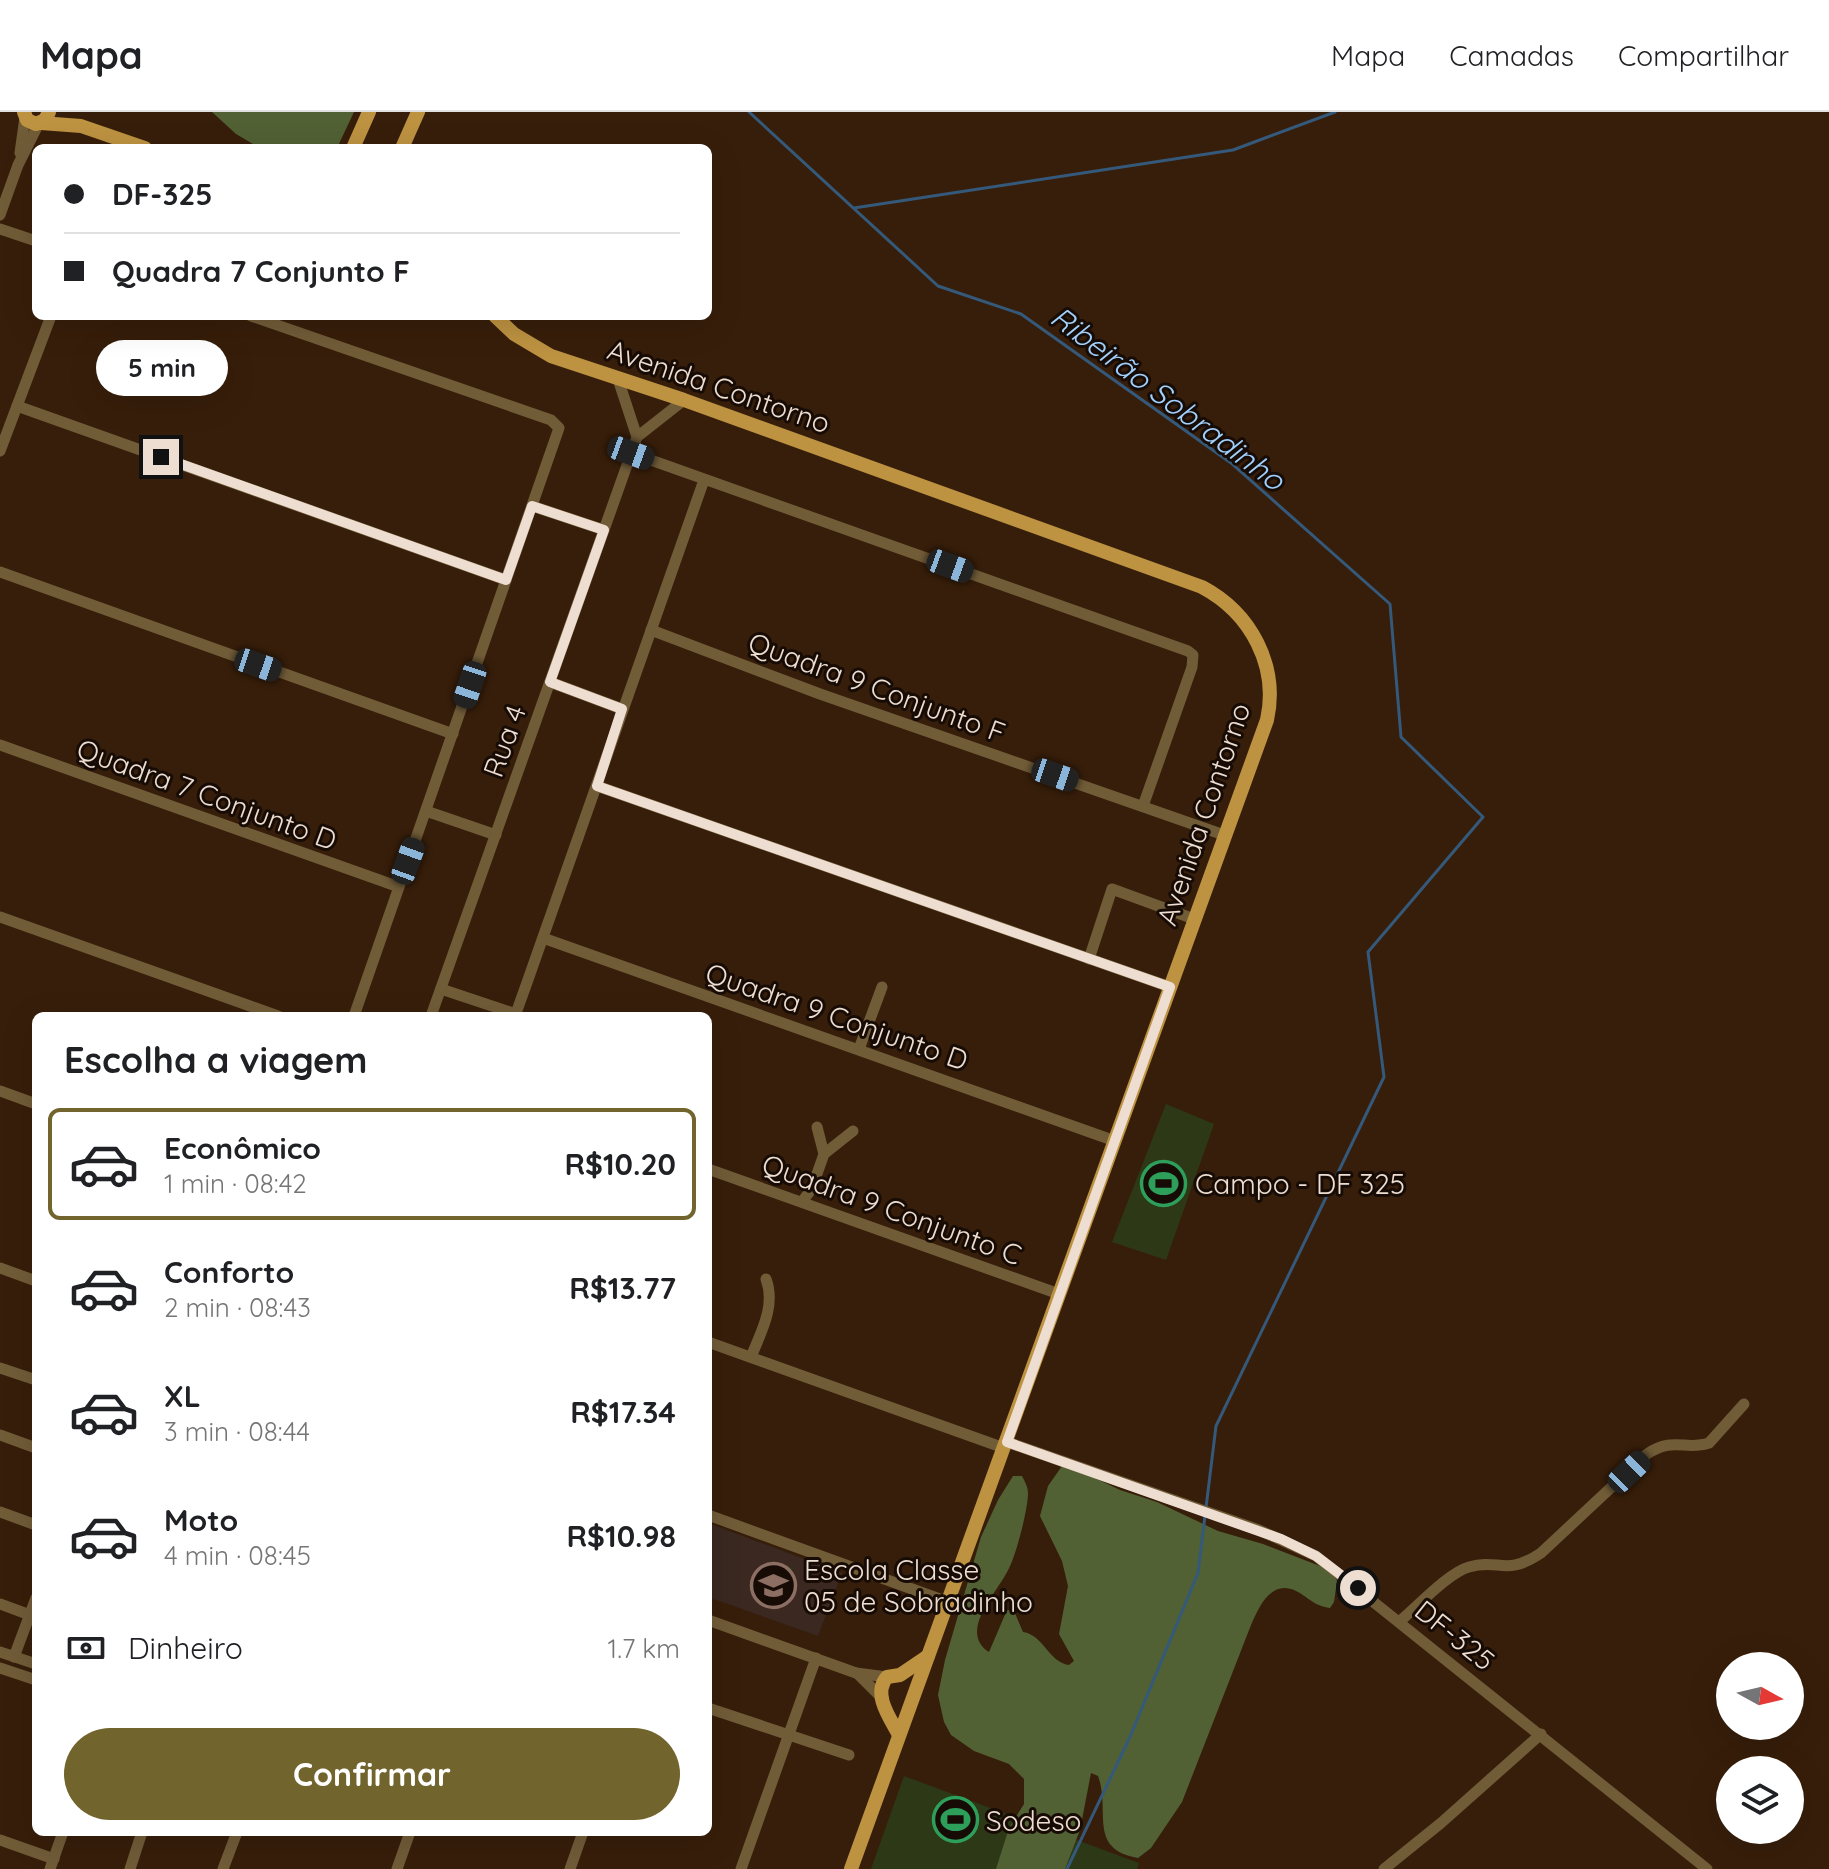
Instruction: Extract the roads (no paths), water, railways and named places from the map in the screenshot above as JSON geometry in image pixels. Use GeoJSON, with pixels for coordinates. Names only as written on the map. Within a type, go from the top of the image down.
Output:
{"type":"FeatureCollection","features":[{"type":"Feature","properties":{"kind":"main road"},"geometry":{"type":"LineString","coordinates":[[59,112],[81,126]]}},
{"type":"Feature","properties":{"kind":"main road"},"geometry":{"type":"LineString","coordinates":[[355,144],[369,112]]}},
{"type":"Feature","properties":{"kind":"main road"},"geometry":{"type":"LineString","coordinates":[[404,144],[418,112]]}},
{"type":"Feature","properties":{"kind":"main road"},"geometry":{"type":"LineString","coordinates":[[32,116],[81,126],[133,144]]}},
{"type":"Feature","properties":{"kind":"main road","name":"Avenida Contorno"},"geometry":{"type":"LineString","coordinates":[[499,320],[514,334],[551,356],[684,400],[1182,579],[1225,600],[1245,621],[1264,658],[1270,687],[1267,720],[851,1869]]}},
{"type":"Feature","properties":{"kind":"main road"},"geometry":{"type":"LineString","coordinates":[[899,1735],[882,1699],[881,1685],[928,1656]]}},
{"type":"Feature","properties":{"kind":"main road"},"geometry":{"type":"LineString","coordinates":[[882,1699],[899,1708],[912,1698],[910,1681],[894,1676]]}},
{"type":"Feature","properties":{"kind":"street"},"geometry":{"type":"LineString","coordinates":[[0,215],[32,116]]}},
{"type":"Feature","properties":{"kind":"street"},"geometry":{"type":"LineString","coordinates":[[0,229],[32,240]]}},
{"type":"Feature","properties":{"kind":"street"},"geometry":{"type":"LineString","coordinates":[[0,451],[49,320]]}},
{"type":"Feature","properties":{"kind":"street"},"geometry":{"type":"LineString","coordinates":[[262,320],[556,423],[558,431],[355,1012]]}},
{"type":"Feature","properties":{"kind":"street"},"geometry":{"type":"LineString","coordinates":[[618,379],[637,437],[684,400]]}},
{"type":"Feature","properties":{"kind":"street"},"geometry":{"type":"LineString","coordinates":[[17,406],[506,580]]}},
{"type":"Feature","properties":{"kind":"street","name":"Rua 4"},"geometry":{"type":"LineString","coordinates":[[432,1012],[637,437]]}},
{"type":"Feature","properties":{"kind":"street"},"geometry":{"type":"LineString","coordinates":[[631,453],[1165,642],[1193,655],[1192,667],[1143,806]]}},
{"type":"Feature","properties":{"kind":"street"},"geometry":{"type":"LineString","coordinates":[[517,1012],[704,480]]}},
{"type":"Feature","properties":{"kind":"street"},"geometry":{"type":"LineString","coordinates":[[532,506],[604,530]]}},
{"type":"Feature","properties":{"kind":"street"},"geometry":{"type":"LineString","coordinates":[[0,572],[453,734]]}},
{"type":"Feature","properties":{"kind":"street","name":"Quadra 9 Conjunto F"},"geometry":{"type":"LineString","coordinates":[[651,630],[820,694],[1224,835]]}},
{"type":"Feature","properties":{"kind":"street"},"geometry":{"type":"LineString","coordinates":[[550,682],[622,709]]}},
{"type":"Feature","properties":{"kind":"street","name":"Quadra 7 Conjunto D"},"geometry":{"type":"LineString","coordinates":[[0,745],[399,887]]}},
{"type":"Feature","properties":{"kind":"street"},"geometry":{"type":"LineString","coordinates":[[597,786],[1170,987]]}},
{"type":"Feature","properties":{"kind":"street"},"geometry":{"type":"LineString","coordinates":[[426,811],[496,835]]}},
{"type":"Feature","properties":{"kind":"street"},"geometry":{"type":"LineString","coordinates":[[1089,959],[1112,889],[1194,919]]}},
{"type":"Feature","properties":{"kind":"street"},"geometry":{"type":"LineString","coordinates":[[0,917],[267,1012]]}},
{"type":"Feature","properties":{"kind":"street","name":"Quadra 9 Conjunto D"},"geometry":{"type":"LineString","coordinates":[[543,938],[1115,1141]]}},
{"type":"Feature","properties":{"kind":"street"},"geometry":{"type":"LineString","coordinates":[[859,1049],[882,987]]}},
{"type":"Feature","properties":{"kind":"street"},"geometry":{"type":"LineString","coordinates":[[441,989],[507,1012]]}},
{"type":"Feature","properties":{"kind":"street"},"geometry":{"type":"LineString","coordinates":[[0,1091],[32,1103]]}},
{"type":"Feature","properties":{"kind":"street"},"geometry":{"type":"LineString","coordinates":[[817,1127],[824,1154]]}},
{"type":"Feature","properties":{"kind":"street"},"geometry":{"type":"LineString","coordinates":[[802,1202],[812,1188],[824,1154],[853,1131]]}},
{"type":"Feature","properties":{"kind":"street","name":"Quadra 9 Conjunto C"},"geometry":{"type":"LineString","coordinates":[[712,1170],[1059,1294]]}},
{"type":"Feature","properties":{"kind":"street"},"geometry":{"type":"LineString","coordinates":[[0,1268],[32,1280]]}},
{"type":"Feature","properties":{"kind":"street"},"geometry":{"type":"LineString","coordinates":[[751,1357],[770,1308],[771,1297],[766,1279]]}},
{"type":"Feature","properties":{"kind":"street","name":"DF-325"},"geometry":{"type":"LineString","coordinates":[[712,1343],[1270,1534],[1316,1556],[1707,1869]]}},
{"type":"Feature","properties":{"kind":"street"},"geometry":{"type":"LineString","coordinates":[[0,1368],[32,1379]]}},
{"type":"Feature","properties":{"kind":"street"},"geometry":{"type":"LineString","coordinates":[[1400,1621],[1467,1567],[1525,1564],[1541,1553],[1647,1454],[1668,1444],[1709,1443],[1744,1404]]}},
{"type":"Feature","properties":{"kind":"street"},"geometry":{"type":"LineString","coordinates":[[0,1435],[32,1447]]}},
{"type":"Feature","properties":{"kind":"street"},"geometry":{"type":"LineString","coordinates":[[0,1512],[32,1524]]}},
{"type":"Feature","properties":{"kind":"street"},"geometry":{"type":"LineString","coordinates":[[712,1516],[948,1602]]}},
{"type":"Feature","properties":{"kind":"street"},"geometry":{"type":"LineString","coordinates":[[0,1604],[30,1615]]}},
{"type":"Feature","properties":{"kind":"street"},"geometry":{"type":"LineString","coordinates":[[14,1657],[32,1609]]}},
{"type":"Feature","properties":{"kind":"street"},"geometry":{"type":"LineString","coordinates":[[712,1621],[856,1673],[894,1676]]}},
{"type":"Feature","properties":{"kind":"street"},"geometry":{"type":"LineString","coordinates":[[0,1652],[32,1663]]}},
{"type":"Feature","properties":{"kind":"street"},"geometry":{"type":"LineString","coordinates":[[741,1869],[816,1658]]}},
{"type":"Feature","properties":{"kind":"street"},"geometry":{"type":"LineString","coordinates":[[0,1668],[32,1679]]}},
{"type":"Feature","properties":{"kind":"street"},"geometry":{"type":"LineString","coordinates":[[856,1673],[882,1699]]}},
{"type":"Feature","properties":{"kind":"street"},"geometry":{"type":"LineString","coordinates":[[712,1709],[849,1755]]}},
{"type":"Feature","properties":{"kind":"street"},"geometry":{"type":"LineString","coordinates":[[1384,1869],[1541,1734]]}},
{"type":"Feature","properties":{"kind":"street"},"geometry":{"type":"LineString","coordinates":[[0,1840],[52,1864],[62,1836]]}},
{"type":"Feature","properties":{"kind":"street"},"geometry":{"type":"LineString","coordinates":[[130,1869],[141,1836]]}},
{"type":"Feature","properties":{"kind":"street"},"geometry":{"type":"LineString","coordinates":[[223,1869],[235,1836]]}},
{"type":"Feature","properties":{"kind":"street"},"geometry":{"type":"LineString","coordinates":[[397,1869],[409,1836]]}},
{"type":"Feature","properties":{"kind":"street"},"geometry":{"type":"LineString","coordinates":[[570,1869],[582,1836]]}},
{"type":"Feature","properties":{"kind":"waterway","name":"Ribeirão Sobradinho"},"geometry":{"type":"LineString","coordinates":[[749,112],[938,286],[1021,314],[1231,463],[1390,604],[1401,737],[1483,817],[1368,952],[1384,1077],[1216,1426],[1198,1573],[1129,1739],[1067,1869]]}},
{"type":"Feature","properties":{"kind":"waterway"},"geometry":{"type":"LineString","coordinates":[[854,208],[1233,150],[1335,112]]}},
{"type":"Feature","properties":{"kind":"place","name":"Campo - DF 325"},"geometry":{"type":"Point","coordinates":[1164,1183]}},
{"type":"Feature","properties":{"kind":"place","name":"Escola Classe 05 de Sobradinho"},"geometry":{"type":"Point","coordinates":[773,1585]}},
{"type":"Feature","properties":{"kind":"place","name":"Sodeso"},"geometry":{"type":"Point","coordinates":[955,1820]}}]}
